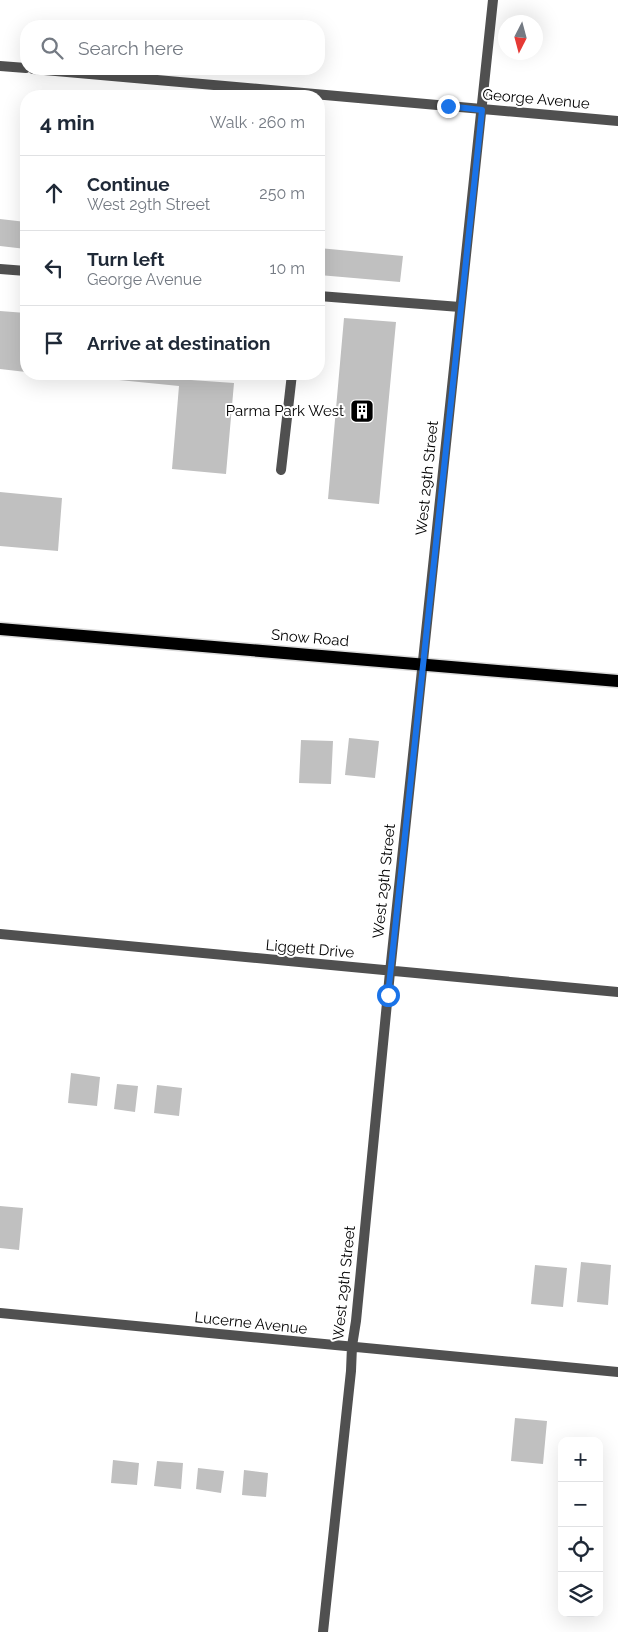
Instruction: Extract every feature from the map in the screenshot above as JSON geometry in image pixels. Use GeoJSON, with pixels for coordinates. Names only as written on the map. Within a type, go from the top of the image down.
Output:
{"type":"FeatureCollection","features":[{"type":"Feature","properties":{"kind":"main road","name":"Snow Road"},"geometry":{"type":"LineString","coordinates":[[0,629],[422,663],[618,681]]}},
{"type":"Feature","properties":{"kind":"street","name":"West 29th Street"},"geometry":{"type":"LineString","coordinates":[[323,1632],[422,663],[493,0]]}},
{"type":"Feature","properties":{"kind":"street"},"geometry":{"type":"LineString","coordinates":[[0,66],[20,68]]}},
{"type":"Feature","properties":{"kind":"street","name":"George Avenue"},"geometry":{"type":"LineString","coordinates":[[99,75],[263,90]]}},
{"type":"Feature","properties":{"kind":"street","name":"George Avenue"},"geometry":{"type":"LineString","coordinates":[[325,96],[618,121]]}},
{"type":"Feature","properties":{"kind":"street"},"geometry":{"type":"LineString","coordinates":[[0,269],[20,271]]}},
{"type":"Feature","properties":{"kind":"street"},"geometry":{"type":"LineString","coordinates":[[325,296],[460,307]]}},
{"type":"Feature","properties":{"kind":"street"},"geometry":{"type":"LineString","coordinates":[[281,470],[291,380]]}},
{"type":"Feature","properties":{"kind":"street","name":"Liggett Drive"},"geometry":{"type":"LineString","coordinates":[[0,934],[618,992]]}},
{"type":"Feature","properties":{"kind":"street","name":"Lucerne Avenue"},"geometry":{"type":"LineString","coordinates":[[0,1314],[618,1372]]}},
{"type":"Feature","properties":{"kind":"building"},"geometry":{"type":"Polygon","coordinates":[[[0,219],[20,221],[20,248],[0,246],[0,219]]]}},
{"type":"Feature","properties":{"kind":"building"},"geometry":{"type":"Polygon","coordinates":[[[325,249],[403,256],[400,282],[325,276],[325,249]]]}},
{"type":"Feature","properties":{"kind":"building"},"geometry":{"type":"Polygon","coordinates":[[[0,311],[20,313],[20,371],[0,369],[0,311]]]}},
{"type":"Feature","properties":{"kind":"building","name":"Parma Park West"},"geometry":{"type":"Polygon","coordinates":[[[344,318],[396,322],[379,504],[328,499],[344,318]]]}},
{"type":"Feature","properties":{"kind":"building","name":"Parma Park West"},"geometry":{"type":"Polygon","coordinates":[[[119,380],[191,380],[234,383],[226,474],[172,469],[179,386],[119,380]]]}},
{"type":"Feature","properties":{"kind":"building"},"geometry":{"type":"Polygon","coordinates":[[[0,492],[62,498],[58,551],[0,546],[0,492]]]}},
{"type":"Feature","properties":{"kind":"building"},"geometry":{"type":"Polygon","coordinates":[[[349,738],[379,741],[375,778],[345,775],[349,738]]]}},
{"type":"Feature","properties":{"kind":"building"},"geometry":{"type":"Polygon","coordinates":[[[301,740],[333,741],[331,784],[299,783],[301,740]]]}},
{"type":"Feature","properties":{"kind":"building"},"geometry":{"type":"Polygon","coordinates":[[[71,1073],[100,1077],[97,1106],[68,1103],[71,1073]]]}},
{"type":"Feature","properties":{"kind":"building"},"geometry":{"type":"Polygon","coordinates":[[[117,1084],[138,1086],[135,1112],[114,1109],[117,1084]]]}},
{"type":"Feature","properties":{"kind":"building"},"geometry":{"type":"Polygon","coordinates":[[[157,1085],[182,1088],[179,1116],[154,1113],[157,1085]]]}},
{"type":"Feature","properties":{"kind":"building"},"geometry":{"type":"Polygon","coordinates":[[[0,1206],[23,1208],[19,1250],[0,1248],[0,1206]]]}},
{"type":"Feature","properties":{"kind":"building"},"geometry":{"type":"Polygon","coordinates":[[[581,1262],[611,1265],[608,1305],[577,1302],[581,1262]]]}},
{"type":"Feature","properties":{"kind":"building"},"geometry":{"type":"Polygon","coordinates":[[[535,1265],[567,1268],[563,1307],[531,1304],[535,1265]]]}},
{"type":"Feature","properties":{"kind":"building"},"geometry":{"type":"Polygon","coordinates":[[[515,1418],[547,1421],[543,1464],[511,1461],[515,1418]]]}},
{"type":"Feature","properties":{"kind":"building"},"geometry":{"type":"Polygon","coordinates":[[[113,1460],[139,1463],[137,1485],[111,1483],[113,1460]]]}},
{"type":"Feature","properties":{"kind":"building"},"geometry":{"type":"Polygon","coordinates":[[[157,1461],[183,1463],[181,1489],[154,1486],[157,1461]]]}},
{"type":"Feature","properties":{"kind":"building"},"geometry":{"type":"Polygon","coordinates":[[[198,1468],[224,1471],[221,1493],[196,1489],[198,1468]]]}},
{"type":"Feature","properties":{"kind":"building"},"geometry":{"type":"Polygon","coordinates":[[[244,1470],[268,1473],[266,1497],[242,1495],[244,1470]]]}},
{"type":"Feature","properties":{"kind":"place","name":"Parma Park West"},"geometry":{"type":"Point","coordinates":[362,411]}},
{"type":"Feature","properties":{"kind":"route"},"geometry":{"type":"LineString","coordinates":[[388,995],[482,110],[448,106]]}}]}
